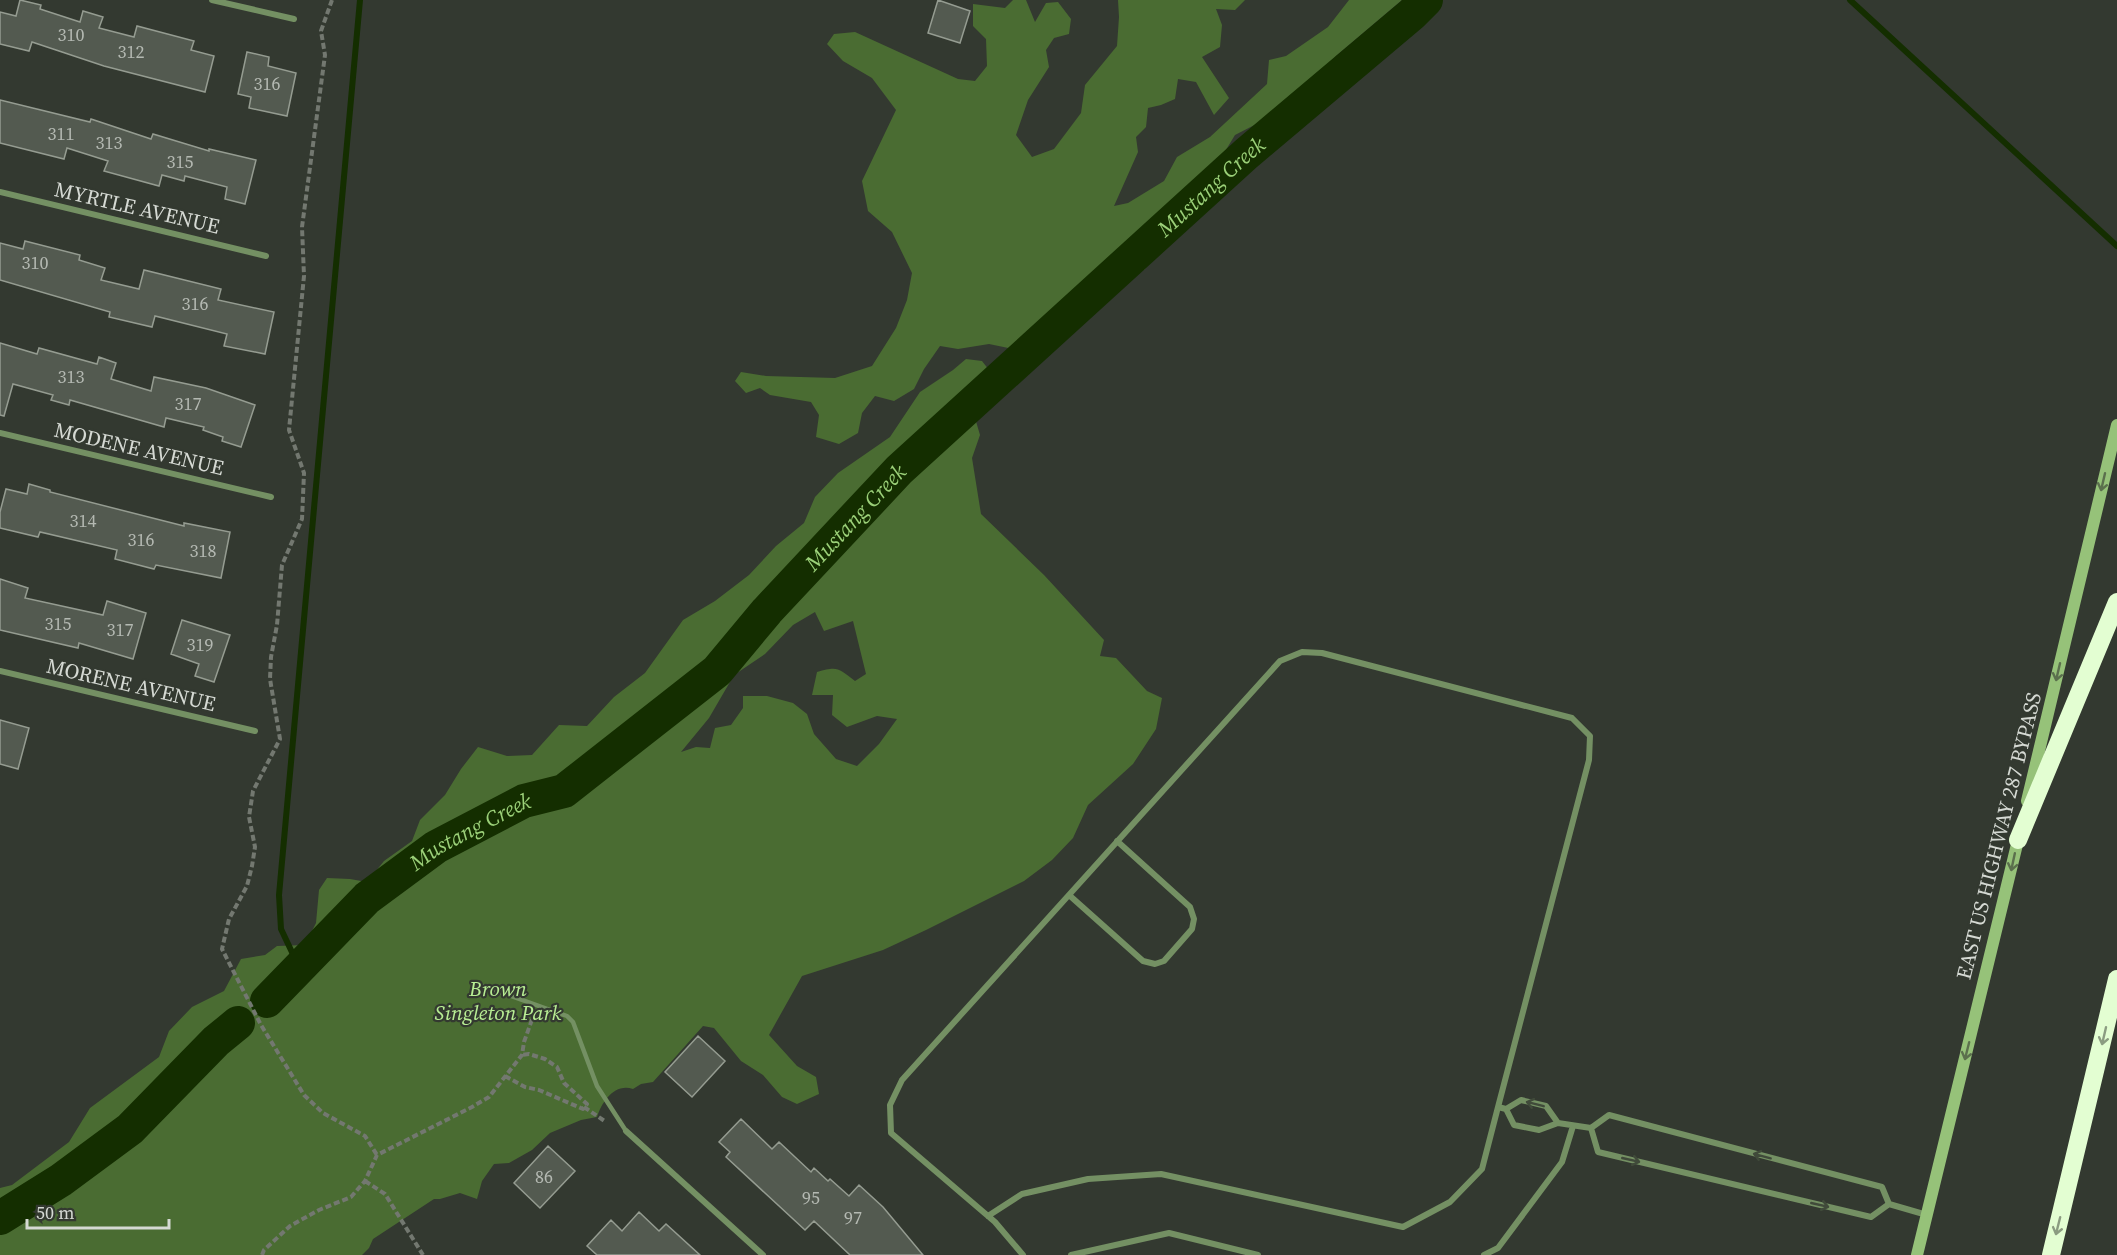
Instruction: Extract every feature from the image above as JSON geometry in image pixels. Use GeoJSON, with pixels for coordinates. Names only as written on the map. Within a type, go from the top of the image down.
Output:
{"type":"FeatureCollection","features":[{"type":"Feature","properties":{"kind":"highway"},"geometry":{"type":"LineString","coordinates":[[2018,840],[2117,602]]}},
{"type":"Feature","properties":{"kind":"highway"},"geometry":{"type":"LineString","coordinates":[[2051,1255],[2117,979]]}},
{"type":"Feature","properties":{"kind":"main road","name":"EAST US HIGHWAY 287 BYPASS"},"geometry":{"type":"LineString","coordinates":[[1917,1255],[2117,425]]}},
{"type":"Feature","properties":{"kind":"street"},"geometry":{"type":"LineString","coordinates":[[212,0],[294,19]]}},
{"type":"Feature","properties":{"kind":"street","name":"MYRTLE AVENUE"},"geometry":{"type":"LineString","coordinates":[[0,192],[266,256]]}},
{"type":"Feature","properties":{"kind":"street","name":"MODENE AVENUE"},"geometry":{"type":"LineString","coordinates":[[0,434],[271,497]]}},
{"type":"Feature","properties":{"kind":"street"},"geometry":{"type":"LineString","coordinates":[[988,1216],[1022,1194],[1088,1179],[1161,1174],[1403,1227],[1450,1202],[1482,1169],[1589,760],[1590,736],[1572,718],[1322,653],[1302,652],[1280,661],[902,1080],[890,1105],[891,1133],[988,1216],[1023,1255]]}},
{"type":"Feature","properties":{"kind":"street","name":"MORENE AVENUE"},"geometry":{"type":"LineString","coordinates":[[0,671],[255,731]]}},
{"type":"Feature","properties":{"kind":"street"},"geometry":{"type":"LineString","coordinates":[[1069,895],[1143,961],[1155,964],[1164,961],[1192,929],[1194,920],[1190,907],[1117,841]]}},
{"type":"Feature","properties":{"kind":"street"},"geometry":{"type":"LineString","coordinates":[[1498,1107],[1506,1109],[1521,1100],[1546,1106],[1558,1123]]}},
{"type":"Feature","properties":{"kind":"street"},"geometry":{"type":"LineString","coordinates":[[1506,1109],[1514,1125],[1539,1130],[1558,1123],[1591,1128],[1609,1115],[1882,1187],[1889,1204]]}},
{"type":"Feature","properties":{"kind":"street"},"geometry":{"type":"LineString","coordinates":[[1484,1255],[1498,1248],[1562,1162],[1573,1126]]}},
{"type":"Feature","properties":{"kind":"street"},"geometry":{"type":"LineString","coordinates":[[1591,1128],[1598,1152],[1871,1217],[1889,1204]]}},
{"type":"Feature","properties":{"kind":"street"},"geometry":{"type":"LineString","coordinates":[[626,1131],[763,1255]]}},
{"type":"Feature","properties":{"kind":"street"},"geometry":{"type":"LineString","coordinates":[[1889,1204],[1927,1215]]}},
{"type":"Feature","properties":{"kind":"street"},"geometry":{"type":"LineString","coordinates":[[1071,1255],[1169,1233],[1258,1255]]}},
{"type":"Feature","properties":{"kind":"lane"},"geometry":{"type":"LineString","coordinates":[[483,986],[567,1016],[573,1022],[589,1070],[626,1131]]}},
{"type":"Feature","properties":{"kind":"path"},"geometry":{"type":"LineString","coordinates":[[332,0],[321,31],[325,55],[302,227],[304,276],[289,430],[304,473],[302,519],[282,565],[278,625],[271,657],[270,679],[280,739],[253,791],[249,817],[255,847],[252,866],[247,885],[229,919],[222,949],[261,1025],[304,1095],[323,1113],[365,1136],[377,1155]]}},
{"type":"Feature","properties":{"kind":"path"},"geometry":{"type":"LineString","coordinates":[[262,1255],[264,1250],[290,1226],[319,1210],[351,1197],[365,1181],[377,1155],[489,1097],[522,1055],[524,1042],[537,1005]]}},
{"type":"Feature","properties":{"kind":"path"},"geometry":{"type":"LineString","coordinates":[[505,1076],[525,1087],[539,1090],[583,1109],[587,1104],[564,1083],[557,1067],[545,1059],[529,1054],[522,1055]]}},
{"type":"Feature","properties":{"kind":"path"},"geometry":{"type":"LineString","coordinates":[[365,1181],[386,1194],[423,1255]]}},
{"type":"Feature","properties":{"kind":"green space"},"geometry":{"type":"Polygon","coordinates":[[[1013,0],[1026,0],[1035,22],[1046,3],[1058,2],[1071,19],[1069,34],[1054,38],[1046,50],[1049,67],[1028,100],[1016,135],[1032,157],[1054,149],[1081,113],[1085,85],[1117,46],[1118,0],[1245,0],[1235,10],[1216,9],[1222,25],[1220,47],[1202,57],[1229,98],[1214,115],[1196,82],[1178,79],[1175,99],[1148,108],[1146,127],[1136,137],[1138,152],[1114,206],[1128,203],[1164,181],[1177,157],[1210,137],[1267,84],[1269,60],[1286,56],[1328,27],[1349,0],[1402,0],[1336,56],[1297,103],[1235,135],[1179,227],[1144,270],[1097,275],[1018,350],[989,344],[958,349],[940,346],[914,389],[894,401],[875,396],[862,413],[858,433],[839,444],[816,437],[819,415],[811,402],[770,395],[760,388],[746,393],[735,381],[741,372],[766,376],[835,378],[872,366],[896,328],[907,300],[912,273],[892,232],[868,211],[862,181],[896,110],[872,78],[843,61],[827,44],[834,34],[855,32],[958,79],[975,81],[987,66],[986,39],[973,26],[973,4],[1005,8],[1013,0]]]}},
{"type":"Feature","properties":{"kind":"green space","name":"Brown Singleton Park"},"geometry":{"type":"Polygon","coordinates":[[[966,359],[982,361],[989,370],[989,383],[970,401],[980,435],[972,458],[981,514],[1044,575],[1104,640],[1100,656],[1116,658],[1147,691],[1162,698],[1156,729],[1133,764],[1088,805],[1073,838],[1052,860],[1024,881],[883,950],[802,976],[769,1035],[797,1066],[816,1077],[819,1094],[797,1104],[782,1097],[763,1075],[741,1061],[714,1028],[703,1026],[653,1082],[641,1084],[633,1089],[615,1091],[602,1105],[597,1117],[581,1120],[550,1133],[532,1150],[509,1163],[494,1164],[482,1181],[477,1199],[460,1193],[434,1199],[373,1239],[369,1248],[362,1255],[0,1255],[0,1229],[5,1229],[13,1223],[9,1219],[0,1221],[0,1188],[12,1185],[69,1142],[90,1108],[159,1057],[169,1031],[192,1007],[224,991],[241,959],[265,955],[277,946],[305,945],[316,923],[319,890],[327,878],[367,882],[384,861],[412,841],[420,820],[445,795],[478,747],[507,756],[532,755],[559,725],[587,726],[614,697],[645,673],[683,620],[715,601],[749,575],[776,546],[804,523],[815,497],[838,473],[890,437],[920,392],[966,359]],[[815,612],[793,625],[765,654],[734,675],[709,718],[681,752],[696,747],[710,748],[715,728],[731,725],[743,708],[743,696],[767,696],[793,703],[807,714],[814,734],[836,759],[857,766],[879,744],[897,719],[877,716],[847,727],[832,715],[833,695],[812,695],[817,672],[838,669],[855,681],[866,674],[853,621],[824,631],[815,612]]]}},
{"type":"Feature","properties":{"kind":"building"},"geometry":{"type":"Polygon","coordinates":[[[20,0],[41,5],[40,9],[80,22],[83,11],[103,17],[99,28],[134,37],[137,26],[194,41],[191,50],[214,56],[205,92],[104,66],[32,42],[29,51],[0,44],[0,12],[16,16],[20,0]]]}},
{"type":"Feature","properties":{"kind":"building"},"geometry":{"type":"Polygon","coordinates":[[[938,0],[970,11],[960,43],[928,33],[938,0]]]}},
{"type":"Feature","properties":{"kind":"building"},"geometry":{"type":"Polygon","coordinates":[[[247,52],[269,57],[268,66],[296,73],[287,116],[249,108],[251,97],[238,94],[247,52]]]}},
{"type":"Feature","properties":{"kind":"building"},"geometry":{"type":"Polygon","coordinates":[[[0,100],[90,122],[91,119],[151,139],[153,134],[209,151],[209,149],[256,160],[245,204],[225,199],[227,187],[185,176],[184,181],[162,175],[159,186],[104,171],[108,161],[67,148],[64,159],[0,143],[0,100]]]}},
{"type":"Feature","properties":{"kind":"building"},"geometry":{"type":"Polygon","coordinates":[[[25,241],[80,255],[79,260],[105,268],[101,280],[139,289],[144,270],[221,289],[218,300],[274,312],[265,354],[224,346],[227,334],[155,316],[152,327],[109,317],[110,312],[0,280],[0,243],[23,249],[25,241]]]}},
{"type":"Feature","properties":{"kind":"building"},"geometry":{"type":"Polygon","coordinates":[[[0,343],[37,354],[39,348],[97,364],[99,357],[116,363],[111,379],[151,391],[154,377],[206,388],[255,405],[241,447],[222,441],[223,437],[203,430],[204,427],[166,418],[164,427],[70,400],[69,405],[51,400],[53,395],[13,384],[4,416],[0,415],[0,343]]]}},
{"type":"Feature","properties":{"kind":"building"},"geometry":{"type":"Polygon","coordinates":[[[29,484],[50,490],[50,492],[184,526],[184,523],[230,532],[221,578],[156,565],[154,569],[115,559],[117,550],[40,532],[38,537],[0,528],[0,512],[6,489],[27,494],[29,484]]]}},
{"type":"Feature","properties":{"kind":"building"},"geometry":{"type":"Polygon","coordinates":[[[0,579],[28,588],[25,598],[103,615],[107,601],[146,613],[133,659],[79,643],[78,648],[0,630],[0,579]]]}},
{"type":"Feature","properties":{"kind":"building"},"geometry":{"type":"Polygon","coordinates":[[[182,620],[230,635],[214,682],[195,676],[199,664],[171,654],[182,620]]]}},
{"type":"Feature","properties":{"kind":"building"},"geometry":{"type":"Polygon","coordinates":[[[0,720],[29,728],[18,769],[0,764],[0,720]]]}},
{"type":"Feature","properties":{"kind":"building"},"geometry":{"type":"Polygon","coordinates":[[[698,1036],[725,1061],[692,1097],[665,1072],[698,1036]]]}},
{"type":"Feature","properties":{"kind":"building"},"geometry":{"type":"Polygon","coordinates":[[[741,1119],[772,1149],[779,1142],[811,1172],[814,1168],[849,1196],[859,1185],[883,1207],[923,1255],[850,1255],[814,1221],[805,1230],[726,1157],[730,1152],[719,1142],[741,1119]]]}},
{"type":"Feature","properties":{"kind":"building"},"geometry":{"type":"Polygon","coordinates":[[[548,1146],[575,1171],[540,1208],[514,1183],[548,1146]]]}},
{"type":"Feature","properties":{"kind":"building"},"geometry":{"type":"Polygon","coordinates":[[[639,1212],[659,1231],[666,1224],[700,1255],[597,1255],[587,1246],[611,1220],[622,1231],[639,1212]]]}},
{"type":"Feature","properties":{"kind":"waterway"},"geometry":{"type":"LineString","coordinates":[[299,967],[281,929],[279,895],[360,0]]}},
{"type":"Feature","properties":{"kind":"waterway","name":"Mustang Creek"},"geometry":{"type":"LineString","coordinates":[[267,1001],[367,898],[436,847],[524,801],[564,791],[717,671],[767,611],[899,470],[1246,154],[1426,0]]}},
{"type":"Feature","properties":{"kind":"waterway"},"geometry":{"type":"LineString","coordinates":[[1850,0],[2117,246]]}},
{"type":"Feature","properties":{"kind":"waterway","name":"Mustang Creek"},"geometry":{"type":"LineString","coordinates":[[0,1218],[61,1180],[130,1129],[216,1041],[238,1023]]}}]}
